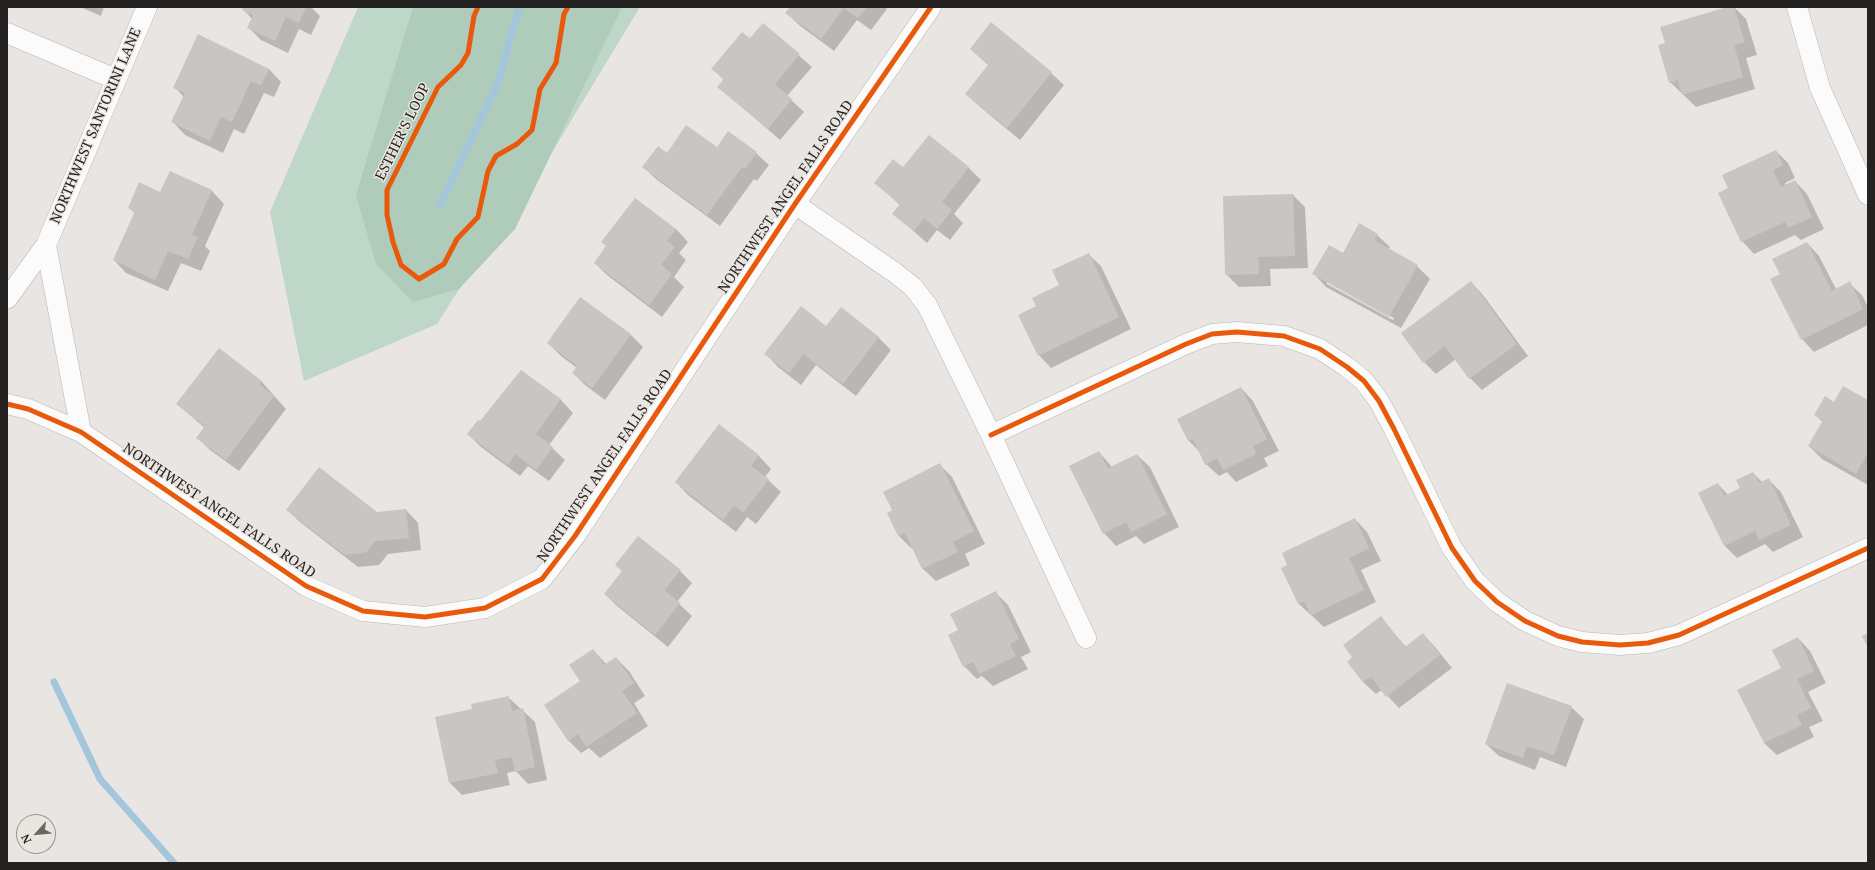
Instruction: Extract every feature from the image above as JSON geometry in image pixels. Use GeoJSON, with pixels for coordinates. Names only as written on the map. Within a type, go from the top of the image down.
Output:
{"type":"FeatureCollection","features":[{"type":"Feature","properties":{"kind":"street","name":"NORTHWEST SANTORINI LANE"},"geometry":{"type":"LineString","coordinates":[[7,299],[46,245],[147,7]]}},
{"type":"Feature","properties":{"kind":"street","name":"NORTHWEST ANGEL FALLS ROAD"},"geometry":{"type":"LineString","coordinates":[[7,404],[28,409],[81,432],[306,586],[363,611],[425,617],[485,608],[542,579],[575,536],[795,204],[930,7]]}},
{"type":"Feature","properties":{"kind":"street"},"geometry":{"type":"LineString","coordinates":[[1797,7],[1820,88],[1868,195]]}},
{"type":"Feature","properties":{"kind":"street"},"geometry":{"type":"LineString","coordinates":[[7,33],[116,79]]}},
{"type":"Feature","properties":{"kind":"street"},"geometry":{"type":"LineString","coordinates":[[795,204],[894,272],[913,287],[927,305],[991,436],[1086,638]]}},
{"type":"Feature","properties":{"kind":"street"},"geometry":{"type":"LineString","coordinates":[[46,245],[81,432]]}},
{"type":"Feature","properties":{"kind":"street"},"geometry":{"type":"LineString","coordinates":[[991,436],[1186,344],[1212,334],[1237,332],[1284,336],[1320,349],[1347,367],[1364,381],[1379,401],[1394,429],[1452,548],[1475,581],[1497,602],[1525,621],[1558,636],[1582,642],[1620,645],[1648,643],[1679,635],[1868,548]]}},
{"type":"Feature","properties":{"kind":"green space"},"geometry":{"type":"Polygon","coordinates":[[[358,7],[640,7],[500,238],[493,236],[437,324],[304,381],[270,212],[358,7]]]}},
{"type":"Feature","properties":{"kind":"green space"},"geometry":{"type":"Polygon","coordinates":[[[413,7],[622,7],[515,229],[459,289],[413,302],[376,264],[356,195],[413,7]]]}},
{"type":"Feature","properties":{"kind":"building"},"geometry":{"type":"Polygon","coordinates":[[[244,7],[306,7],[299,23],[286,17],[275,41],[247,28],[253,15],[242,10],[244,7]]]}},
{"type":"Feature","properties":{"kind":"building"},"geometry":{"type":"Polygon","coordinates":[[[790,7],[867,7],[858,18],[844,8],[821,39],[785,13],[790,7]]]}},
{"type":"Feature","properties":{"kind":"building"},"geometry":{"type":"Polygon","coordinates":[[[1727,7],[1734,7],[1745,42],[1734,45],[1743,77],[1682,95],[1678,80],[1669,83],[1658,45],[1665,43],[1660,27],[1727,7]]]}},
{"type":"Feature","properties":{"kind":"building"},"geometry":{"type":"Polygon","coordinates":[[[991,22],[1052,72],[1007,128],[965,94],[988,65],[970,49],[991,22]]]}},
{"type":"Feature","properties":{"kind":"building"},"geometry":{"type":"Polygon","coordinates":[[[763,23],[800,54],[775,84],[792,99],[768,129],[717,87],[724,79],[711,69],[742,32],[750,38],[763,23]]]}},
{"type":"Feature","properties":{"kind":"building"},"geometry":{"type":"Polygon","coordinates":[[[198,34],[269,69],[261,85],[251,81],[232,122],[221,117],[210,141],[171,122],[185,93],[173,88],[198,34]]]}},
{"type":"Feature","properties":{"kind":"building"},"geometry":{"type":"Polygon","coordinates":[[[686,125],[717,147],[728,131],[757,152],[745,169],[742,167],[707,215],[642,167],[658,146],[667,153],[686,125]]]}},
{"type":"Feature","properties":{"kind":"building"},"geometry":{"type":"Polygon","coordinates":[[[929,135],[969,167],[942,202],[952,210],[937,229],[924,218],[914,231],[892,214],[900,204],[874,183],[893,159],[903,167],[929,135]]]}},
{"type":"Feature","properties":{"kind":"building"},"geometry":{"type":"Polygon","coordinates":[[[1776,150],[1783,165],[1773,170],[1781,187],[1795,180],[1812,217],[1788,228],[1785,222],[1741,242],[1718,193],[1728,188],[1722,175],[1776,150]]]}},
{"type":"Feature","properties":{"kind":"building"},"geometry":{"type":"Polygon","coordinates":[[[170,171],[212,190],[192,235],[198,237],[188,259],[168,251],[155,280],[113,260],[135,211],[128,208],[139,182],[160,192],[170,171]]]}},
{"type":"Feature","properties":{"kind":"building"},"geometry":{"type":"Polygon","coordinates":[[[1293,194],[1295,256],[1258,257],[1259,274],[1225,275],[1223,196],[1293,194]]]}},
{"type":"Feature","properties":{"kind":"building"},"geometry":{"type":"Polygon","coordinates":[[[635,198],[676,229],[667,241],[675,247],[661,265],[672,274],[649,305],[594,263],[606,246],[601,242],[635,198]]]}},
{"type":"Feature","properties":{"kind":"building"},"geometry":{"type":"Polygon","coordinates":[[[1359,223],[1378,234],[1374,240],[1418,265],[1389,317],[1312,274],[1329,245],[1343,253],[1359,223]]]}},
{"type":"Feature","properties":{"kind":"building"},"geometry":{"type":"Polygon","coordinates":[[[1807,242],[1832,291],[1850,281],[1863,309],[1801,340],[1770,279],[1780,274],[1772,259],[1807,242]]]}},
{"type":"Feature","properties":{"kind":"building"},"geometry":{"type":"Polygon","coordinates":[[[1089,253],[1119,317],[1038,356],[1018,315],[1036,306],[1032,298],[1059,285],[1052,270],[1089,253]]]}},
{"type":"Feature","properties":{"kind":"building"},"geometry":{"type":"Polygon","coordinates":[[[1471,281],[1517,344],[1469,379],[1445,346],[1423,363],[1401,333],[1471,281]]]}},
{"type":"Feature","properties":{"kind":"building"},"geometry":{"type":"Polygon","coordinates":[[[580,297],[631,334],[592,388],[572,373],[577,366],[547,343],[580,297]]]}},
{"type":"Feature","properties":{"kind":"building"},"geometry":{"type":"Polygon","coordinates":[[[801,306],[826,326],[841,307],[879,337],[843,384],[803,354],[789,373],[764,354],[801,306]]]}},
{"type":"Feature","properties":{"kind":"building"},"geometry":{"type":"Polygon","coordinates":[[[219,348],[262,381],[260,385],[274,396],[226,460],[196,438],[205,426],[176,404],[219,348]]]}},
{"type":"Feature","properties":{"kind":"building"},"geometry":{"type":"Polygon","coordinates":[[[521,370],[561,399],[536,434],[553,447],[536,470],[515,454],[508,465],[467,434],[478,420],[480,421],[521,370]]]}},
{"type":"Feature","properties":{"kind":"building"},"geometry":{"type":"Polygon","coordinates":[[[1843,386],[1868,400],[1868,452],[1856,474],[1808,446],[1823,420],[1814,415],[1825,396],[1834,402],[1843,386]]]}},
{"type":"Feature","properties":{"kind":"building"},"geometry":{"type":"Polygon","coordinates":[[[1241,387],[1267,439],[1253,446],[1256,454],[1223,470],[1217,458],[1205,465],[1193,439],[1188,441],[1177,419],[1241,387]]]}},
{"type":"Feature","properties":{"kind":"building"},"geometry":{"type":"Polygon","coordinates":[[[719,424],[759,455],[751,466],[769,479],[743,513],[734,505],[723,520],[675,482],[719,424]]]}},
{"type":"Feature","properties":{"kind":"building"},"geometry":{"type":"Polygon","coordinates":[[[1099,451],[1108,468],[1137,454],[1167,514],[1131,532],[1126,522],[1103,534],[1069,466],[1099,451]]]}},
{"type":"Feature","properties":{"kind":"building"},"geometry":{"type":"Polygon","coordinates":[[[940,463],[974,531],[953,542],[958,552],[922,569],[905,533],[898,536],[887,513],[892,510],[883,492],[940,463]]]}},
{"type":"Feature","properties":{"kind":"building"},"geometry":{"type":"Polygon","coordinates":[[[319,467],[377,512],[406,509],[409,538],[375,541],[367,552],[345,555],[286,510],[319,467]]]}},
{"type":"Feature","properties":{"kind":"building"},"geometry":{"type":"Polygon","coordinates":[[[1753,472],[1759,483],[1769,478],[1791,525],[1759,540],[1755,531],[1724,546],[1698,493],[1718,483],[1724,496],[1740,488],[1736,480],[1753,472]]]}},
{"type":"Feature","properties":{"kind":"building"},"geometry":{"type":"Polygon","coordinates":[[[1355,518],[1369,548],[1349,558],[1364,590],[1311,615],[1304,601],[1298,604],[1281,568],[1287,565],[1282,553],[1355,518]]]}},
{"type":"Feature","properties":{"kind":"building"},"geometry":{"type":"Polygon","coordinates":[[[638,536],[681,570],[664,590],[680,603],[655,635],[604,594],[622,571],[615,565],[638,536]]]}},
{"type":"Feature","properties":{"kind":"building"},"geometry":{"type":"Polygon","coordinates":[[[996,591],[1019,639],[1010,644],[1016,656],[979,674],[973,662],[963,667],[948,635],[958,630],[950,614],[996,591]]]}},
{"type":"Feature","properties":{"kind":"building"},"geometry":{"type":"Polygon","coordinates":[[[1381,616],[1405,647],[1423,633],[1440,655],[1386,697],[1371,677],[1363,682],[1347,662],[1352,657],[1343,645],[1381,616]]]}},
{"type":"Feature","properties":{"kind":"building"},"geometry":{"type":"Polygon","coordinates":[[[1868,633],[1868,648],[1862,636],[1868,633]]]}},
{"type":"Feature","properties":{"kind":"building"},"geometry":{"type":"Polygon","coordinates":[[[1798,637],[1814,671],[1797,679],[1811,708],[1797,715],[1802,725],[1764,743],[1737,690],[1781,668],[1772,650],[1798,637]]]}},
{"type":"Feature","properties":{"kind":"building"},"geometry":{"type":"Polygon","coordinates":[[[593,649],[604,665],[616,657],[634,683],[622,691],[637,713],[586,747],[578,734],[568,741],[544,705],[580,681],[569,665],[593,649]]]}},
{"type":"Feature","properties":{"kind":"building"},"geometry":{"type":"Polygon","coordinates":[[[1507,683],[1572,706],[1554,755],[1527,746],[1523,758],[1485,744],[1507,683]]]}},
{"type":"Feature","properties":{"kind":"building"},"geometry":{"type":"Polygon","coordinates":[[[509,696],[512,711],[523,708],[535,767],[515,772],[512,757],[495,760],[498,773],[449,783],[435,717],[472,709],[471,704],[509,696]]]}},
{"type":"Feature","properties":{"kind":"waterway"},"geometry":{"type":"LineString","coordinates":[[440,205],[498,83],[519,7]]}},
{"type":"Feature","properties":{"kind":"waterway"},"geometry":{"type":"LineString","coordinates":[[54,682],[100,779],[174,863]]}},
{"type":"Feature","properties":{"kind":"cycle path","name":"ESTHER'S LOOP"},"geometry":{"type":"LineString","coordinates":[[478,7],[474,16],[468,53],[461,65],[438,87],[387,190],[387,215],[393,242],[401,265],[419,279],[444,264],[457,239],[478,217],[488,171],[496,156],[517,144],[532,130],[540,89],[556,63],[564,14],[568,7]]}},
{"type":"Feature","properties":{"kind":"cycle path"},"geometry":{"type":"LineString","coordinates":[[7,404],[28,409],[81,432],[306,586],[363,611],[425,617],[485,608],[542,579],[575,536],[795,204],[931,7]]}},
{"type":"Feature","properties":{"kind":"cycle path"},"geometry":{"type":"LineString","coordinates":[[991,435],[1186,344],[1212,334],[1237,332],[1284,336],[1320,349],[1347,367],[1364,381],[1379,401],[1394,429],[1452,548],[1475,581],[1497,602],[1525,621],[1558,636],[1582,642],[1620,645],[1648,643],[1679,635],[1868,548]]}}]}
